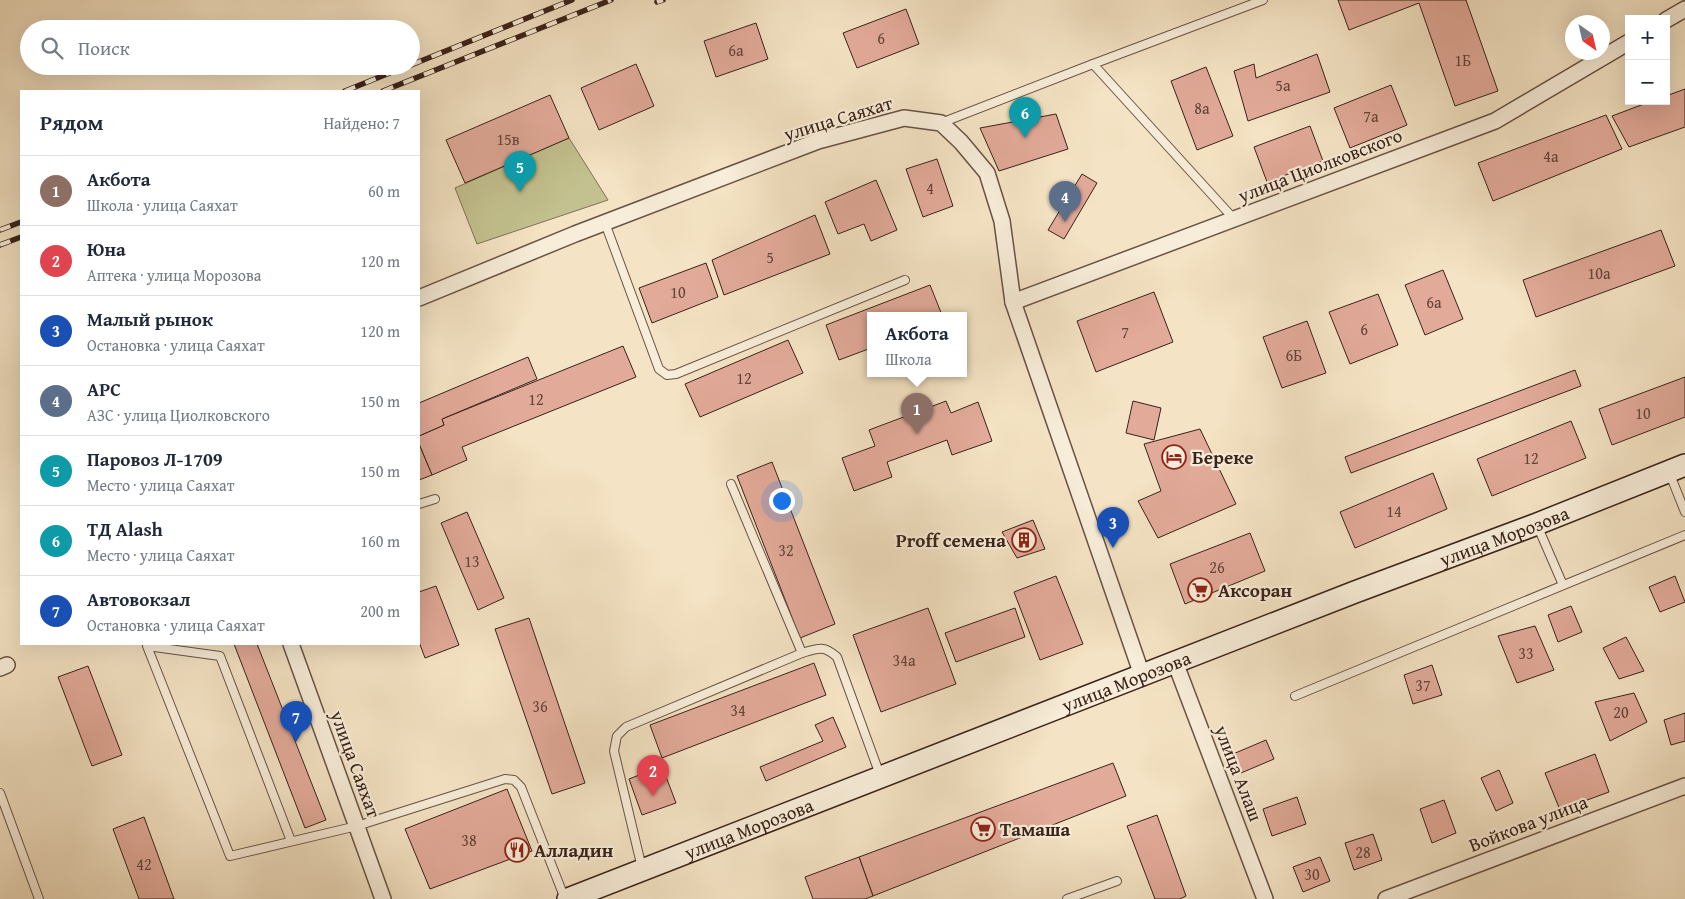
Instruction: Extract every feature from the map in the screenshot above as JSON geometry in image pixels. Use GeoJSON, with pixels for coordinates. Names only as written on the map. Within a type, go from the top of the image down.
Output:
{"type":"FeatureCollection","features":[{"type":"Feature","properties":{"kind":"main road","name":"улица Морозова"},"geometry":{"type":"LineString","coordinates":[[566,899],[1355,592],[1537,524],[1677,468]]}},
{"type":"Feature","properties":{"kind":"street"},"geometry":{"type":"LineString","coordinates":[[1670,18],[1685,9]]}},
{"type":"Feature","properties":{"kind":"street","name":"улица Циолковского"},"geometry":{"type":"LineString","coordinates":[[1013,302],[1495,120],[1625,44]]}},
{"type":"Feature","properties":{"kind":"street","name":"улица Саяхат"},"geometry":{"type":"LineString","coordinates":[[420,298],[605,223],[827,139],[904,118],[941,123]]}},
{"type":"Feature","properties":{"kind":"street"},"geometry":{"type":"LineString","coordinates":[[941,123],[961,142],[987,173],[1002,221],[1013,302],[1142,675]]}},
{"type":"Feature","properties":{"kind":"street","name":"улица Саяхат"},"geometry":{"type":"LineString","coordinates":[[291,645],[382,899]]}},
{"type":"Feature","properties":{"kind":"street","name":"улица Алаш"},"geometry":{"type":"LineString","coordinates":[[1175,662],[1265,899]]}},
{"type":"Feature","properties":{"kind":"street","name":"Войкова улица"},"geometry":{"type":"LineString","coordinates":[[1386,899],[1685,786]]}},
{"type":"Feature","properties":{"kind":"lane"},"geometry":{"type":"LineString","coordinates":[[941,123],[1263,0]]}},
{"type":"Feature","properties":{"kind":"lane"},"geometry":{"type":"LineString","coordinates":[[1093,64],[1234,219]]}},
{"type":"Feature","properties":{"kind":"lane"},"geometry":{"type":"LineString","coordinates":[[605,223],[659,369],[667,375],[676,374],[905,280]]}},
{"type":"Feature","properties":{"kind":"lane"},"geometry":{"type":"LineString","coordinates":[[1677,468],[1685,512]]}},
{"type":"Feature","properties":{"kind":"lane"},"geometry":{"type":"LineString","coordinates":[[731,484],[802,653]]}},
{"type":"Feature","properties":{"kind":"lane"},"geometry":{"type":"LineString","coordinates":[[420,504],[435,498]]}},
{"type":"Feature","properties":{"kind":"lane"},"geometry":{"type":"LineString","coordinates":[[1537,524],[1563,586]]}},
{"type":"Feature","properties":{"kind":"lane"},"geometry":{"type":"LineString","coordinates":[[1295,696],[1685,535]]}},
{"type":"Feature","properties":{"kind":"lane"},"geometry":{"type":"LineString","coordinates":[[291,841],[220,656],[147,646],[230,856],[357,826],[505,779],[514,780],[521,787],[566,899]]}},
{"type":"Feature","properties":{"kind":"lane"},"geometry":{"type":"LineString","coordinates":[[643,870],[614,751],[617,736],[626,727],[802,653],[817,648],[828,649],[837,658],[881,776]]}},
{"type":"Feature","properties":{"kind":"lane"},"geometry":{"type":"LineString","coordinates":[[0,793],[39,899]]}},
{"type":"Feature","properties":{"kind":"lane"},"geometry":{"type":"LineString","coordinates":[[1067,899],[1117,881]]}},
{"type":"Feature","properties":{"kind":"shaded area"},"geometry":{"type":"Polygon","coordinates":[[[569,138],[608,200],[477,244],[455,188],[569,138]]]}},
{"type":"Feature","properties":{"kind":"building"},"geometry":{"type":"Polygon","coordinates":[[[1338,0],[1466,0],[1498,91],[1455,106],[1419,3],[1349,30],[1338,0]]]}},
{"type":"Feature","properties":{"kind":"building"},"geometry":{"type":"Polygon","coordinates":[[[906,9],[919,44],[857,68],[843,33],[906,9]]]}},
{"type":"Feature","properties":{"kind":"building"},"geometry":{"type":"Polygon","coordinates":[[[756,23],[768,59],[716,77],[704,41],[756,23]]]}},
{"type":"Feature","properties":{"kind":"building"},"geometry":{"type":"Polygon","coordinates":[[[1317,54],[1330,92],[1248,121],[1234,71],[1254,64],[1256,78],[1317,54]]]}},
{"type":"Feature","properties":{"kind":"building"},"geometry":{"type":"Polygon","coordinates":[[[636,64],[654,106],[599,130],[581,88],[636,64]]]}},
{"type":"Feature","properties":{"kind":"building"},"geometry":{"type":"Polygon","coordinates":[[[1206,67],[1233,136],[1197,150],[1171,81],[1206,67]]]}},
{"type":"Feature","properties":{"kind":"building"},"geometry":{"type":"Polygon","coordinates":[[[1391,85],[1407,125],[1350,148],[1334,108],[1391,85]]]}},
{"type":"Feature","properties":{"kind":"building"},"geometry":{"type":"Polygon","coordinates":[[[1685,89],[1685,127],[1629,147],[1612,116],[1641,105],[1670,105],[1670,95],[1685,89]]]}},
{"type":"Feature","properties":{"kind":"building"},"geometry":{"type":"Polygon","coordinates":[[[550,95],[569,138],[465,183],[446,140],[550,95]]]}},
{"type":"Feature","properties":{"kind":"building"},"geometry":{"type":"Polygon","coordinates":[[[1056,114],[1068,149],[999,171],[980,128],[1056,114]]]}},
{"type":"Feature","properties":{"kind":"building"},"geometry":{"type":"Polygon","coordinates":[[[1606,115],[1622,149],[1493,201],[1478,163],[1606,115]]]}},
{"type":"Feature","properties":{"kind":"building"},"geometry":{"type":"Polygon","coordinates":[[[1310,126],[1323,161],[1267,182],[1254,147],[1310,126]]]}},
{"type":"Feature","properties":{"kind":"building"},"geometry":{"type":"Polygon","coordinates":[[[937,159],[953,206],[923,217],[906,169],[937,159]]]}},
{"type":"Feature","properties":{"kind":"building"},"geometry":{"type":"Polygon","coordinates":[[[1082,174],[1097,183],[1064,239],[1048,230],[1082,174]]]}},
{"type":"Feature","properties":{"kind":"building"},"geometry":{"type":"Polygon","coordinates":[[[876,180],[897,230],[871,241],[864,224],[838,234],[825,202],[876,180]]]}},
{"type":"Feature","properties":{"kind":"building"},"geometry":{"type":"Polygon","coordinates":[[[815,215],[830,254],[724,295],[712,260],[815,215]]]}},
{"type":"Feature","properties":{"kind":"building"},"geometry":{"type":"Polygon","coordinates":[[[1661,230],[1675,266],[1536,317],[1523,280],[1661,230]]]}},
{"type":"Feature","properties":{"kind":"building"},"geometry":{"type":"Polygon","coordinates":[[[706,263],[718,297],[652,323],[639,288],[706,263]]]}},
{"type":"Feature","properties":{"kind":"building"},"geometry":{"type":"Polygon","coordinates":[[[1443,270],[1463,319],[1425,335],[1405,285],[1443,270]]]}},
{"type":"Feature","properties":{"kind":"building"},"geometry":{"type":"Polygon","coordinates":[[[930,285],[941,312],[867,312],[867,350],[839,360],[826,325],[930,285]]]}},
{"type":"Feature","properties":{"kind":"building"},"geometry":{"type":"Polygon","coordinates":[[[1154,292],[1173,342],[1096,372],[1077,321],[1154,292]]]}},
{"type":"Feature","properties":{"kind":"building"},"geometry":{"type":"Polygon","coordinates":[[[1378,294],[1398,345],[1350,364],[1329,312],[1378,294]]]}},
{"type":"Feature","properties":{"kind":"building"},"geometry":{"type":"Polygon","coordinates":[[[1307,321],[1326,373],[1282,388],[1263,337],[1307,321]]]}},
{"type":"Feature","properties":{"kind":"building"},"geometry":{"type":"Polygon","coordinates":[[[788,340],[803,373],[700,417],[685,384],[788,340]]]}},
{"type":"Feature","properties":{"kind":"building"},"geometry":{"type":"Polygon","coordinates":[[[623,346],[636,377],[462,447],[467,460],[432,475],[420,446],[420,436],[444,425],[442,419],[623,346]]]}},
{"type":"Feature","properties":{"kind":"building"},"geometry":{"type":"Polygon","coordinates":[[[528,357],[537,379],[442,419],[444,425],[420,436],[420,403],[528,357]]]}},
{"type":"Feature","properties":{"kind":"building"},"geometry":{"type":"Polygon","coordinates":[[[1575,370],[1581,386],[1351,473],[1345,457],[1575,370]]]}},
{"type":"Feature","properties":{"kind":"building"},"geometry":{"type":"Polygon","coordinates":[[[1685,377],[1685,417],[1612,445],[1599,409],[1685,377]]]}},
{"type":"Feature","properties":{"kind":"building"},"geometry":{"type":"Polygon","coordinates":[[[946,401],[951,413],[978,402],[992,441],[952,455],[947,440],[887,462],[892,477],[854,491],[842,458],[875,446],[869,430],[946,401]]]}},
{"type":"Feature","properties":{"kind":"building"},"geometry":{"type":"Polygon","coordinates":[[[1133,401],[1161,408],[1154,440],[1126,433],[1133,401]]]}},
{"type":"Feature","properties":{"kind":"building"},"geometry":{"type":"Polygon","coordinates":[[[1571,421],[1586,458],[1492,496],[1477,459],[1571,421]]]}},
{"type":"Feature","properties":{"kind":"building"},"geometry":{"type":"Polygon","coordinates":[[[1200,429],[1236,504],[1158,538],[1138,501],[1161,491],[1144,444],[1200,429]]]}},
{"type":"Feature","properties":{"kind":"building"},"geometry":{"type":"Polygon","coordinates":[[[420,446],[432,475],[420,480],[420,446]]]}},
{"type":"Feature","properties":{"kind":"building"},"geometry":{"type":"Polygon","coordinates":[[[772,462],[835,624],[800,638],[737,476],[772,462]]]}},
{"type":"Feature","properties":{"kind":"building"},"geometry":{"type":"Polygon","coordinates":[[[1433,473],[1447,509],[1355,548],[1340,512],[1433,473]]]}},
{"type":"Feature","properties":{"kind":"building"},"geometry":{"type":"Polygon","coordinates":[[[467,512],[504,598],[478,610],[441,523],[467,512]]]}},
{"type":"Feature","properties":{"kind":"building","name":"Proff семена"},"geometry":{"type":"Polygon","coordinates":[[[1033,520],[1045,549],[1017,558],[1002,532],[1033,520]]]}},
{"type":"Feature","properties":{"kind":"building"},"geometry":{"type":"Polygon","coordinates":[[[1250,533],[1265,571],[1185,604],[1170,564],[1250,533]]]}},
{"type":"Feature","properties":{"kind":"building"},"geometry":{"type":"Polygon","coordinates":[[[1056,576],[1083,644],[1040,660],[1014,592],[1056,576]]]}},
{"type":"Feature","properties":{"kind":"building"},"geometry":{"type":"Polygon","coordinates":[[[1675,576],[1685,602],[1660,612],[1649,587],[1675,576]]]}},
{"type":"Feature","properties":{"kind":"building"},"geometry":{"type":"Polygon","coordinates":[[[436,586],[459,645],[425,658],[420,645],[420,592],[436,586]]]}},
{"type":"Feature","properties":{"kind":"building"},"geometry":{"type":"Polygon","coordinates":[[[1571,606],[1582,632],[1558,642],[1548,615],[1571,606]]]}},
{"type":"Feature","properties":{"kind":"building"},"geometry":{"type":"Polygon","coordinates":[[[928,608],[956,684],[881,712],[853,635],[928,608]]]}},
{"type":"Feature","properties":{"kind":"building"},"geometry":{"type":"Polygon","coordinates":[[[1015,608],[1025,637],[956,662],[945,633],[1015,608]]]}},
{"type":"Feature","properties":{"kind":"building"},"geometry":{"type":"Polygon","coordinates":[[[529,618],[585,783],[552,794],[495,629],[529,618]]]}},
{"type":"Feature","properties":{"kind":"building"},"geometry":{"type":"Polygon","coordinates":[[[1535,626],[1554,670],[1517,683],[1498,636],[1535,626]]]}},
{"type":"Feature","properties":{"kind":"building"},"geometry":{"type":"Polygon","coordinates":[[[1626,637],[1644,671],[1619,679],[1603,648],[1626,637]]]}},
{"type":"Feature","properties":{"kind":"building"},"geometry":{"type":"Polygon","coordinates":[[[234,645],[257,645],[326,820],[305,828],[234,645]]]}},
{"type":"Feature","properties":{"kind":"building"},"geometry":{"type":"Polygon","coordinates":[[[814,663],[826,695],[662,758],[650,725],[814,663]]]}},
{"type":"Feature","properties":{"kind":"building"},"geometry":{"type":"Polygon","coordinates":[[[1432,665],[1442,695],[1413,704],[1404,675],[1432,665]]]}},
{"type":"Feature","properties":{"kind":"building"},"geometry":{"type":"Polygon","coordinates":[[[88,666],[122,755],[92,766],[58,677],[88,666]]]}},
{"type":"Feature","properties":{"kind":"building"},"geometry":{"type":"Polygon","coordinates":[[[1634,693],[1647,722],[1610,741],[1595,702],[1634,693]]]}},
{"type":"Feature","properties":{"kind":"building"},"geometry":{"type":"Polygon","coordinates":[[[1685,713],[1685,741],[1671,745],[1664,720],[1685,713]]]}},
{"type":"Feature","properties":{"kind":"building"},"geometry":{"type":"Polygon","coordinates":[[[833,717],[846,747],[766,781],[760,767],[823,741],[815,725],[833,717]]]}},
{"type":"Feature","properties":{"kind":"building"},"geometry":{"type":"Polygon","coordinates":[[[1266,740],[1274,759],[1241,773],[1233,754],[1266,740]]]}},
{"type":"Feature","properties":{"kind":"building"},"geometry":{"type":"Polygon","coordinates":[[[1595,754],[1609,792],[1560,810],[1545,773],[1595,754]]]}},
{"type":"Feature","properties":{"kind":"building"},"geometry":{"type":"Polygon","coordinates":[[[1113,763],[1126,796],[873,896],[859,857],[1113,763]]]}},
{"type":"Feature","properties":{"kind":"building"},"geometry":{"type":"Polygon","coordinates":[[[662,766],[676,803],[642,815],[629,779],[662,766]]]}},
{"type":"Feature","properties":{"kind":"building"},"geometry":{"type":"Polygon","coordinates":[[[1499,770],[1513,803],[1496,811],[1481,778],[1499,770]]]}},
{"type":"Feature","properties":{"kind":"building"},"geometry":{"type":"Polygon","coordinates":[[[507,789],[532,851],[430,889],[405,829],[507,789]]]}},
{"type":"Feature","properties":{"kind":"building"},"geometry":{"type":"Polygon","coordinates":[[[1297,797],[1306,824],[1272,836],[1263,809],[1297,797]]]}},
{"type":"Feature","properties":{"kind":"building"},"geometry":{"type":"Polygon","coordinates":[[[1444,800],[1456,833],[1432,843],[1420,809],[1444,800]]]}},
{"type":"Feature","properties":{"kind":"building"},"geometry":{"type":"Polygon","coordinates":[[[1157,815],[1186,896],[1180,899],[1155,899],[1127,826],[1157,815]]]}},
{"type":"Feature","properties":{"kind":"building"},"geometry":{"type":"Polygon","coordinates":[[[144,817],[174,899],[139,899],[113,829],[144,817]]]}},
{"type":"Feature","properties":{"kind":"building"},"geometry":{"type":"Polygon","coordinates":[[[1373,834],[1382,860],[1354,870],[1345,843],[1373,834]]]}},
{"type":"Feature","properties":{"kind":"building"},"geometry":{"type":"Polygon","coordinates":[[[859,857],[873,896],[865,899],[813,899],[805,877],[859,857]]]}},
{"type":"Feature","properties":{"kind":"building"},"geometry":{"type":"Polygon","coordinates":[[[1320,857],[1330,881],[1303,892],[1293,867],[1320,857]]]}},
{"type":"Feature","properties":{"kind":"railway"},"geometry":{"type":"LineString","coordinates":[[420,61],[572,0]]}},
{"type":"Feature","properties":{"kind":"railway"},"geometry":{"type":"LineString","coordinates":[[386,90],[611,0]]}},
{"type":"Feature","properties":{"kind":"railway"},"geometry":{"type":"LineString","coordinates":[[657,2],[663,0]]}},
{"type":"Feature","properties":{"kind":"railway"},"geometry":{"type":"LineString","coordinates":[[347,90],[385,75]]}},
{"type":"Feature","properties":{"kind":"railway"},"geometry":{"type":"LineString","coordinates":[[0,230],[20,222]]}},
{"type":"Feature","properties":{"kind":"railway"},"geometry":{"type":"LineString","coordinates":[[0,245],[20,237]]}},
{"type":"Feature","properties":{"kind":"place","name":"ТД Alash"},"geometry":{"type":"Point","coordinates":[1025,138]}},
{"type":"Feature","properties":{"kind":"place","name":"Паровоз Л-1709"},"geometry":{"type":"Point","coordinates":[520,192]}},
{"type":"Feature","properties":{"kind":"place","name":"АРС"},"geometry":{"type":"Point","coordinates":[1065,222]}},
{"type":"Feature","properties":{"kind":"place","name":"Акбота"},"geometry":{"type":"Point","coordinates":[917,434]}},
{"type":"Feature","properties":{"kind":"place","name":"Береке"},"geometry":{"type":"Point","coordinates":[1174,457]}},
{"type":"Feature","properties":{"kind":"place","name":"Proff семена"},"geometry":{"type":"Point","coordinates":[1024,540]}},
{"type":"Feature","properties":{"kind":"place","name":"Малый рынок"},"geometry":{"type":"Point","coordinates":[1113,548]}},
{"type":"Feature","properties":{"kind":"place","name":"Аксоран"},"geometry":{"type":"Point","coordinates":[1200,590]}},
{"type":"Feature","properties":{"kind":"place","name":"Автовокзал"},"geometry":{"type":"Point","coordinates":[296,742]}},
{"type":"Feature","properties":{"kind":"place","name":"Юна"},"geometry":{"type":"Point","coordinates":[653,796]}},
{"type":"Feature","properties":{"kind":"place","name":"Тамаша"},"geometry":{"type":"Point","coordinates":[983,829]}},
{"type":"Feature","properties":{"kind":"place","name":"Алладин"},"geometry":{"type":"Point","coordinates":[517,850]}}]}
